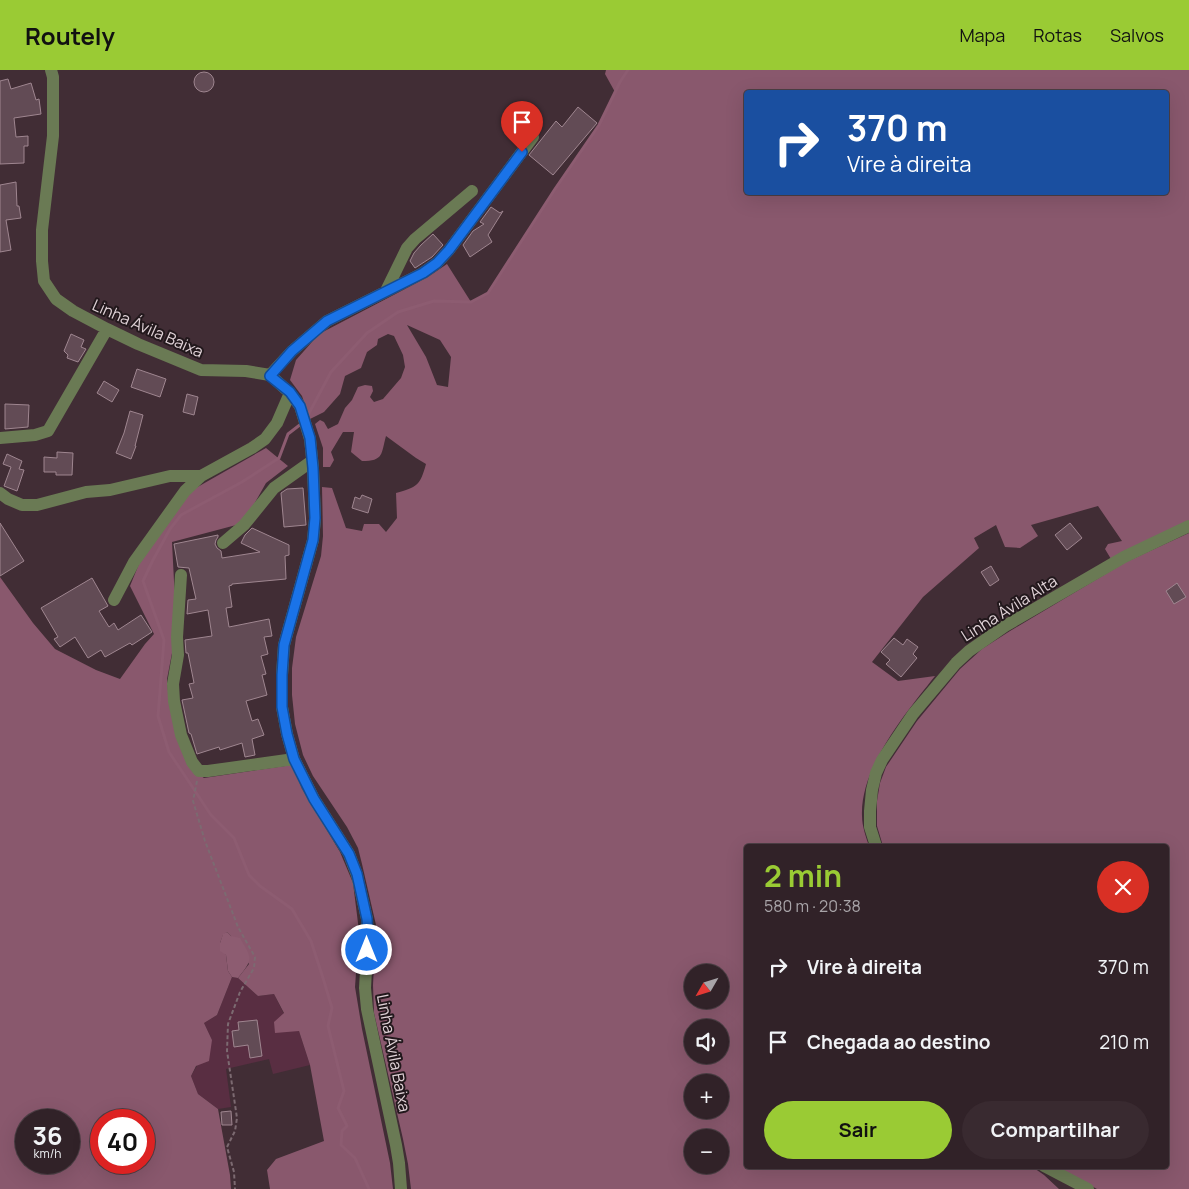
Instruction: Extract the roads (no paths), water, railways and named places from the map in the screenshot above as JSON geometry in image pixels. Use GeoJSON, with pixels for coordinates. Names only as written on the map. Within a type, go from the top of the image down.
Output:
{"type":"FeatureCollection","features":[{"type":"Feature","properties":{"kind":"street","name":"Linha Ávila Baixa"},"geometry":{"type":"LineString","coordinates":[[51,70],[53,77],[53,136],[42,230],[42,261],[44,281],[56,299],[72,311],[107,329],[201,370],[246,371],[270,376],[290,392],[300,406],[310,438],[315,518],[313,540],[284,645],[282,707],[294,759],[314,799],[349,854],[357,874],[367,919],[365,988],[396,1146],[401,1189]]}},
{"type":"Feature","properties":{"kind":"street"},"geometry":{"type":"LineString","coordinates":[[270,376],[292,351],[327,321],[423,273],[437,263],[533,137]]}},
{"type":"Feature","properties":{"kind":"street"},"geometry":{"type":"LineString","coordinates":[[386,291],[408,248],[415,239],[472,191]]}},
{"type":"Feature","properties":{"kind":"street"},"geometry":{"type":"LineString","coordinates":[[0,438],[35,435],[48,431],[107,329]]}},
{"type":"Feature","properties":{"kind":"street"},"geometry":{"type":"LineString","coordinates":[[114,600],[134,562],[185,490],[201,476],[265,439],[277,423],[290,392]]}},
{"type":"Feature","properties":{"kind":"street"},"geometry":{"type":"LineString","coordinates":[[223,543],[244,525],[274,488],[312,461]]}},
{"type":"Feature","properties":{"kind":"street"},"geometry":{"type":"LineString","coordinates":[[0,493],[22,505],[37,505],[86,492],[110,490],[170,476],[201,476]]}},
{"type":"Feature","properties":{"kind":"street","name":"Linha Ávila Alta"},"geometry":{"type":"LineString","coordinates":[[875,844],[870,827],[870,811],[876,773],[882,760],[913,714],[956,663],[969,650],[1005,626],[1124,557],[1189,526]]}},
{"type":"Feature","properties":{"kind":"street"},"geometry":{"type":"LineString","coordinates":[[181,575],[177,637],[178,655],[173,684],[174,702],[181,735],[192,762],[199,771],[208,771],[294,759]]}},
{"type":"Feature","properties":{"kind":"street"},"geometry":{"type":"LineString","coordinates":[[1048,1169],[1066,1189]]}},
{"type":"Feature","properties":{"kind":"street"},"geometry":{"type":"LineString","coordinates":[[1049,1169],[1088,1189]]}},
{"type":"Feature","properties":{"kind":"waterway"},"geometry":{"type":"LineString","coordinates":[[307,417],[331,372],[367,333],[398,312],[434,301],[471,302],[488,293],[599,125],[628,70]]}},
{"type":"Feature","properties":{"kind":"waterway"},"geometry":{"type":"LineString","coordinates":[[301,424],[288,434],[279,458],[242,482],[181,515],[170,529],[143,581],[164,640],[158,716],[169,752],[211,815],[234,838],[249,875],[260,886],[292,909],[311,941],[332,1008],[328,1026],[344,1091],[338,1108],[347,1126],[342,1131],[341,1145],[355,1158],[369,1189]]}}]}
